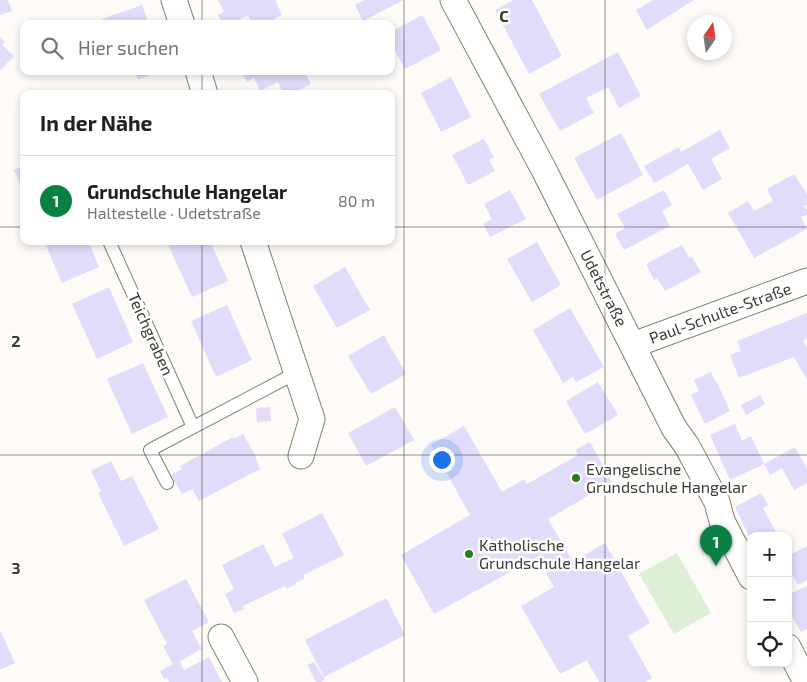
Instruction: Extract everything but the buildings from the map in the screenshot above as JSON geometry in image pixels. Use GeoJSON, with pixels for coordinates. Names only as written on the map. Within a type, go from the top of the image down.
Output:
{"type":"FeatureCollection","features":[{"type":"Feature","properties":{"kind":"street"},"geometry":{"type":"LineString","coordinates":[[174,0],[181,20]]}},
{"type":"Feature","properties":{"kind":"street","name":"Udetstraße"},"geometry":{"type":"LineString","coordinates":[[453,0],[543,168],[674,428],[687,446],[717,502],[722,522],[747,569]]}},
{"type":"Feature","properties":{"kind":"street"},"geometry":{"type":"LineString","coordinates":[[199,75],[204,90]]}},
{"type":"Feature","properties":{"kind":"street"},"geometry":{"type":"LineString","coordinates":[[255,245],[312,419],[301,456]]}},
{"type":"Feature","properties":{"kind":"street","name":"Paul-Schulte-Straße"},"geometry":{"type":"LineString","coordinates":[[633,344],[807,281]]}},
{"type":"Feature","properties":{"kind":"street"},"geometry":{"type":"LineString","coordinates":[[221,637],[245,682]]}},
{"type":"Feature","properties":{"kind":"street"},"geometry":{"type":"LineString","coordinates":[[792,655],[806,682]]}},
{"type":"Feature","properties":{"kind":"lane","name":"Teichgraben"},"geometry":{"type":"LineString","coordinates":[[111,245],[193,427]]}},
{"type":"Feature","properties":{"kind":"lane"},"geometry":{"type":"LineString","coordinates":[[167,483],[150,450],[296,373]]}},
{"type":"Feature","properties":{"kind":"green space"},"geometry":{"type":"Polygon","coordinates":[[[677,553],[711,613],[674,634],[639,574],[677,553]]]}},
{"type":"Feature","properties":{"kind":"place","name":"Evangelische Grundschule Hangelar"},"geometry":{"type":"Point","coordinates":[576,478]}},
{"type":"Feature","properties":{"kind":"place","name":"Katholische Grundschule Hangelar"},"geometry":{"type":"Point","coordinates":[469,554]}},
{"type":"Feature","properties":{"kind":"place","name":"Grundschule Hangelar"},"geometry":{"type":"Point","coordinates":[716,566]}}]}
